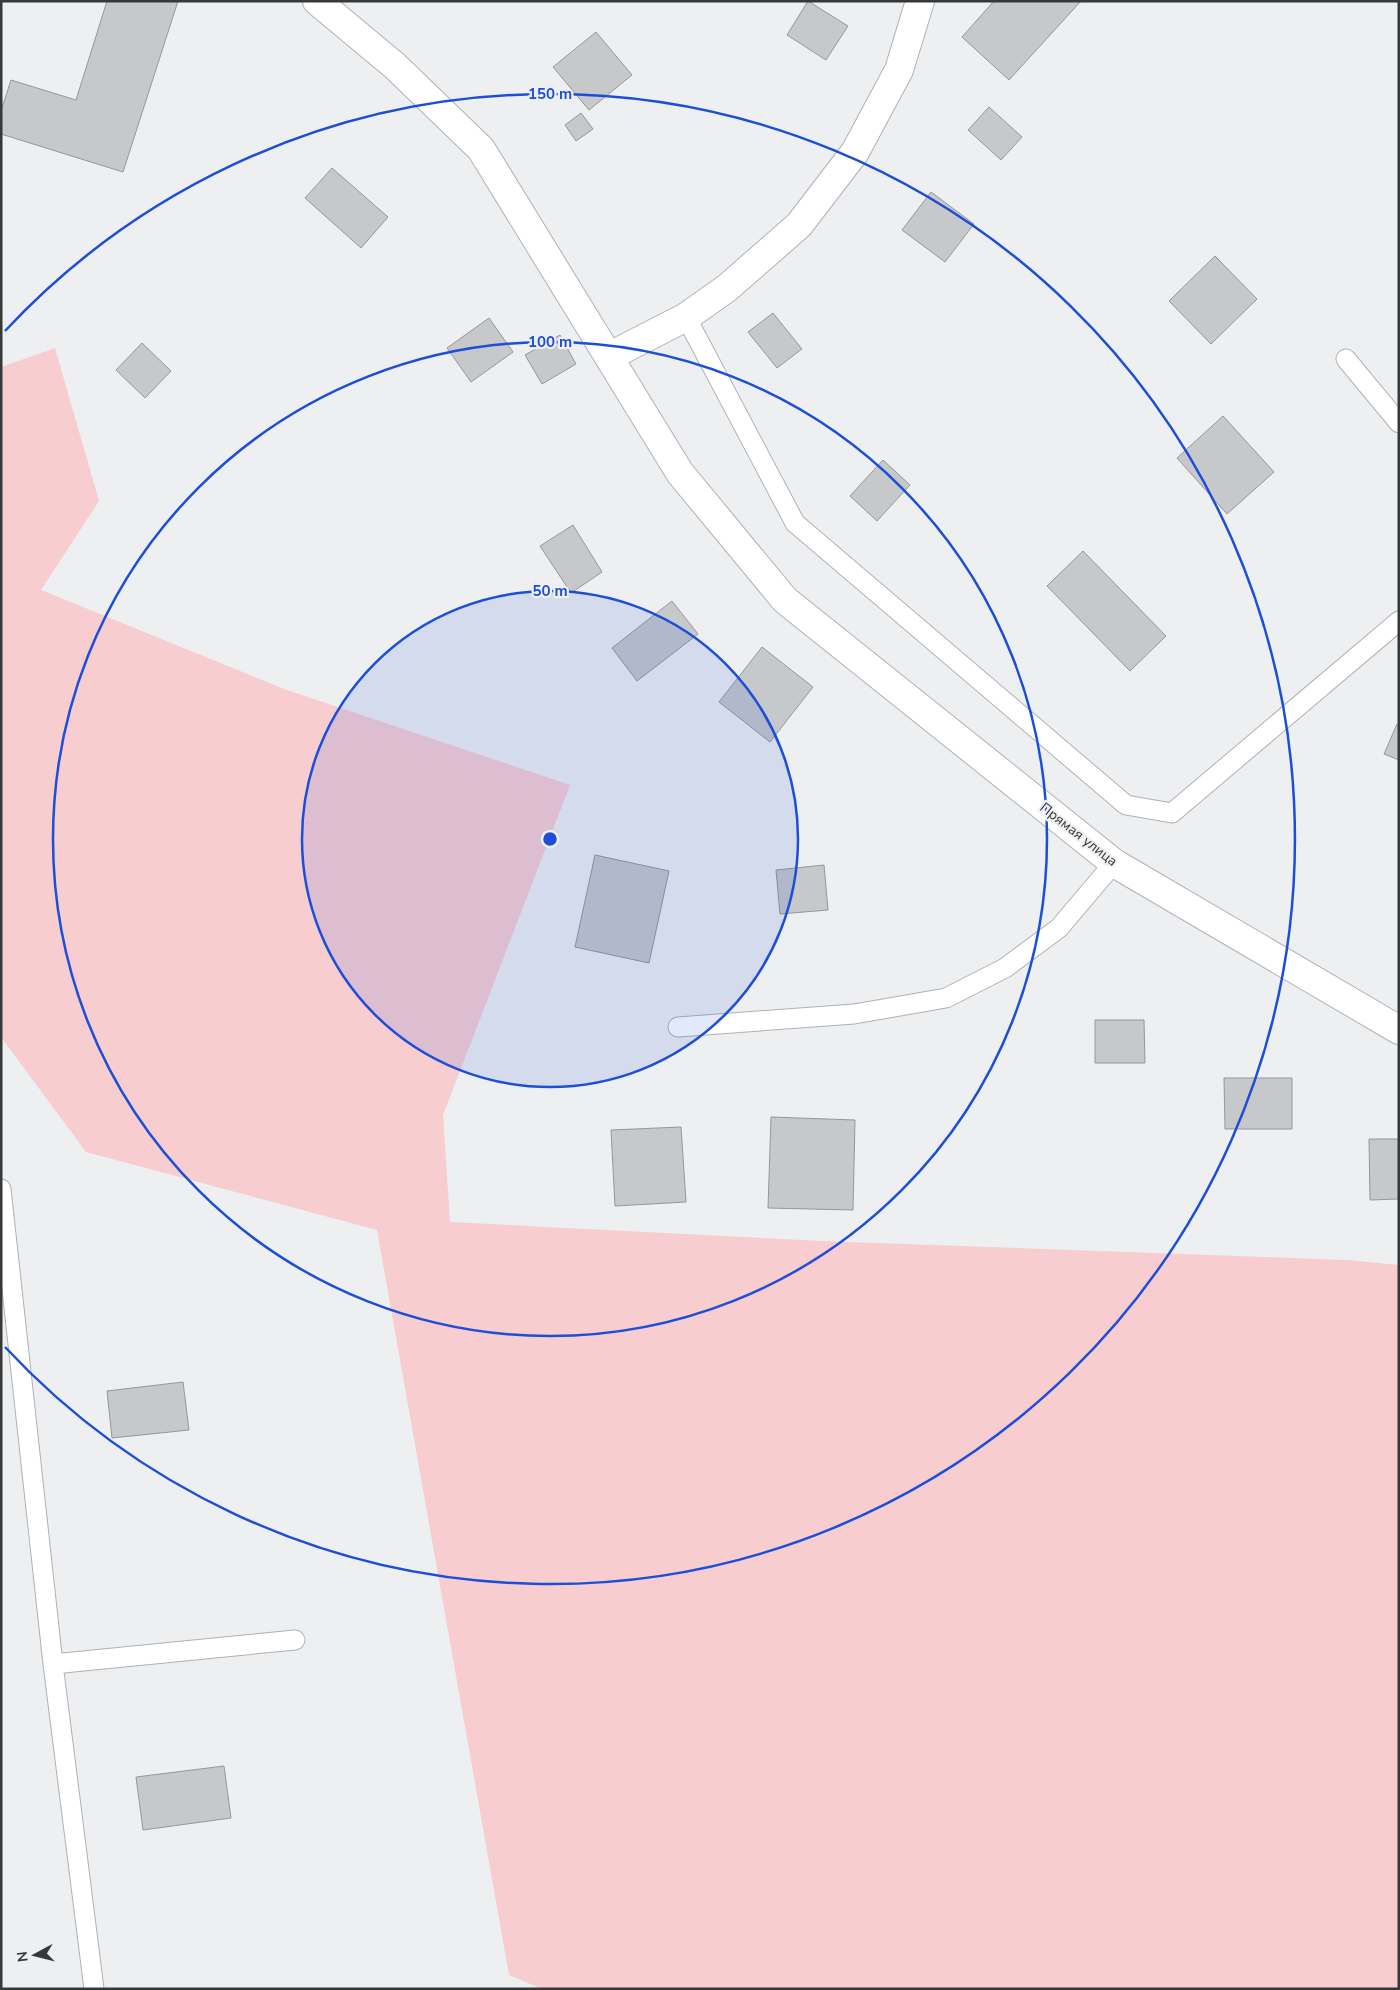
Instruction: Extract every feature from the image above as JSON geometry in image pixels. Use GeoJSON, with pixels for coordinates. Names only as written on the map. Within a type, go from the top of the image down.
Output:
{"type":"FeatureCollection","features":[{"type":"Feature","properties":{"kind":"street","name":"Прямая улица"},"geometry":{"type":"LineString","coordinates":[[317,1],[395,66],[481,149],[610,356],[680,473],[785,600],[1114,863],[1399,1030]]}},
{"type":"Feature","properties":{"kind":"street"},"geometry":{"type":"LineString","coordinates":[[610,356],[686,317],[727,288],[799,225],[856,152],[900,70],[920,1]]}},
{"type":"Feature","properties":{"kind":"lane"},"geometry":{"type":"LineString","coordinates":[[686,317],[795,523],[1126,805],[1172,813],[1399,621]]}},
{"type":"Feature","properties":{"kind":"lane"},"geometry":{"type":"LineString","coordinates":[[1346,359],[1399,423]]}},
{"type":"Feature","properties":{"kind":"lane"},"geometry":{"type":"LineString","coordinates":[[678,1027],[854,1014],[946,998],[1005,968],[1060,928],[1114,863]]}},
{"type":"Feature","properties":{"kind":"lane"},"geometry":{"type":"LineString","coordinates":[[1,1189],[53,1664],[94,1989]]}},
{"type":"Feature","properties":{"kind":"lane"},"geometry":{"type":"LineString","coordinates":[[53,1664],[295,1640]]}},
{"type":"Feature","properties":{"kind":"shaded area"},"geometry":{"type":"Polygon","coordinates":[[[55,348],[99,501],[41,590],[284,689],[570,785],[443,1115],[450,1222],[821,1241],[1348,1260],[1399,1265],[1399,1989],[542,1989],[509,1975],[377,1230],[86,1152],[1,1037],[1,367],[55,348]]]}},
{"type":"Feature","properties":{"kind":"building"},"geometry":{"type":"Polygon","coordinates":[[[107,1],[178,1],[123,172],[1,134],[1,111],[11,80],[76,100],[107,1]]]}},
{"type":"Feature","properties":{"kind":"building"},"geometry":{"type":"Polygon","coordinates":[[[808,1],[848,26],[826,60],[787,35],[808,1]]]}},
{"type":"Feature","properties":{"kind":"building"},"geometry":{"type":"Polygon","coordinates":[[[994,1],[1081,1],[1009,80],[962,37],[994,1]]]}},
{"type":"Feature","properties":{"kind":"building"},"geometry":{"type":"Polygon","coordinates":[[[596,32],[632,75],[589,110],[553,67],[596,32]]]}},
{"type":"Feature","properties":{"kind":"building"},"geometry":{"type":"Polygon","coordinates":[[[989,107],[1022,137],[1001,160],[968,130],[989,107]]]}},
{"type":"Feature","properties":{"kind":"building"},"geometry":{"type":"Polygon","coordinates":[[[581,113],[593,129],[576,141],[565,125],[581,113]]]}},
{"type":"Feature","properties":{"kind":"building"},"geometry":{"type":"Polygon","coordinates":[[[332,168],[388,217],[361,248],[305,198],[332,168]]]}},
{"type":"Feature","properties":{"kind":"building"},"geometry":{"type":"Polygon","coordinates":[[[931,192],[974,224],[945,262],[902,230],[931,192]]]}},
{"type":"Feature","properties":{"kind":"building"},"geometry":{"type":"Polygon","coordinates":[[[1215,256],[1257,299],[1211,344],[1169,301],[1215,256]]]}},
{"type":"Feature","properties":{"kind":"building"},"geometry":{"type":"Polygon","coordinates":[[[773,313],[802,349],[777,368],[748,332],[773,313]]]}},
{"type":"Feature","properties":{"kind":"building"},"geometry":{"type":"Polygon","coordinates":[[[489,318],[513,352],[471,382],[447,348],[489,318]]]}},
{"type":"Feature","properties":{"kind":"building"},"geometry":{"type":"Polygon","coordinates":[[[560,335],[576,364],[542,384],[525,355],[560,335]]]}},
{"type":"Feature","properties":{"kind":"building"},"geometry":{"type":"Polygon","coordinates":[[[142,343],[171,371],[145,398],[116,370],[142,343]]]}},
{"type":"Feature","properties":{"kind":"building"},"geometry":{"type":"Polygon","coordinates":[[[1223,416],[1274,472],[1227,514],[1177,458],[1223,416]]]}},
{"type":"Feature","properties":{"kind":"building"},"geometry":{"type":"Polygon","coordinates":[[[883,460],[910,485],[877,521],[850,496],[883,460]]]}},
{"type":"Feature","properties":{"kind":"building"},"geometry":{"type":"Polygon","coordinates":[[[573,525],[602,572],[571,593],[540,546],[573,525]]]}},
{"type":"Feature","properties":{"kind":"building"},"geometry":{"type":"Polygon","coordinates":[[[1083,551],[1166,636],[1130,671],[1047,586],[1083,551]]]}},
{"type":"Feature","properties":{"kind":"building"},"geometry":{"type":"Polygon","coordinates":[[[672,601],[698,634],[637,681],[612,648],[672,601]]]}},
{"type":"Feature","properties":{"kind":"building"},"geometry":{"type":"Polygon","coordinates":[[[762,647],[813,687],[770,742],[719,702],[762,647]]]}},
{"type":"Feature","properties":{"kind":"building"},"geometry":{"type":"Polygon","coordinates":[[[1397,724],[1399,725],[1399,760],[1384,754],[1397,724]]]}},
{"type":"Feature","properties":{"kind":"building"},"geometry":{"type":"Polygon","coordinates":[[[595,855],[669,871],[649,963],[575,947],[595,855]]]}},
{"type":"Feature","properties":{"kind":"building"},"geometry":{"type":"Polygon","coordinates":[[[824,865],[828,910],[780,914],[776,870],[824,865]]]}},
{"type":"Feature","properties":{"kind":"building"},"geometry":{"type":"Polygon","coordinates":[[[1095,1020],[1144,1020],[1145,1063],[1095,1063],[1095,1020]]]}},
{"type":"Feature","properties":{"kind":"building"},"geometry":{"type":"Polygon","coordinates":[[[1224,1078],[1292,1078],[1292,1129],[1225,1129],[1224,1078]]]}},
{"type":"Feature","properties":{"kind":"building"},"geometry":{"type":"Polygon","coordinates":[[[771,1117],[855,1120],[853,1210],[768,1208],[771,1117]]]}},
{"type":"Feature","properties":{"kind":"building"},"geometry":{"type":"Polygon","coordinates":[[[681,1127],[686,1202],[615,1206],[611,1130],[681,1127]]]}},
{"type":"Feature","properties":{"kind":"building"},"geometry":{"type":"Polygon","coordinates":[[[1369,1139],[1399,1139],[1399,1199],[1370,1200],[1369,1139]]]}},
{"type":"Feature","properties":{"kind":"building"},"geometry":{"type":"Polygon","coordinates":[[[183,1382],[189,1430],[112,1438],[107,1391],[183,1382]]]}},
{"type":"Feature","properties":{"kind":"building"},"geometry":{"type":"Polygon","coordinates":[[[224,1766],[231,1818],[143,1830],[136,1777],[224,1766]]]}}]}
